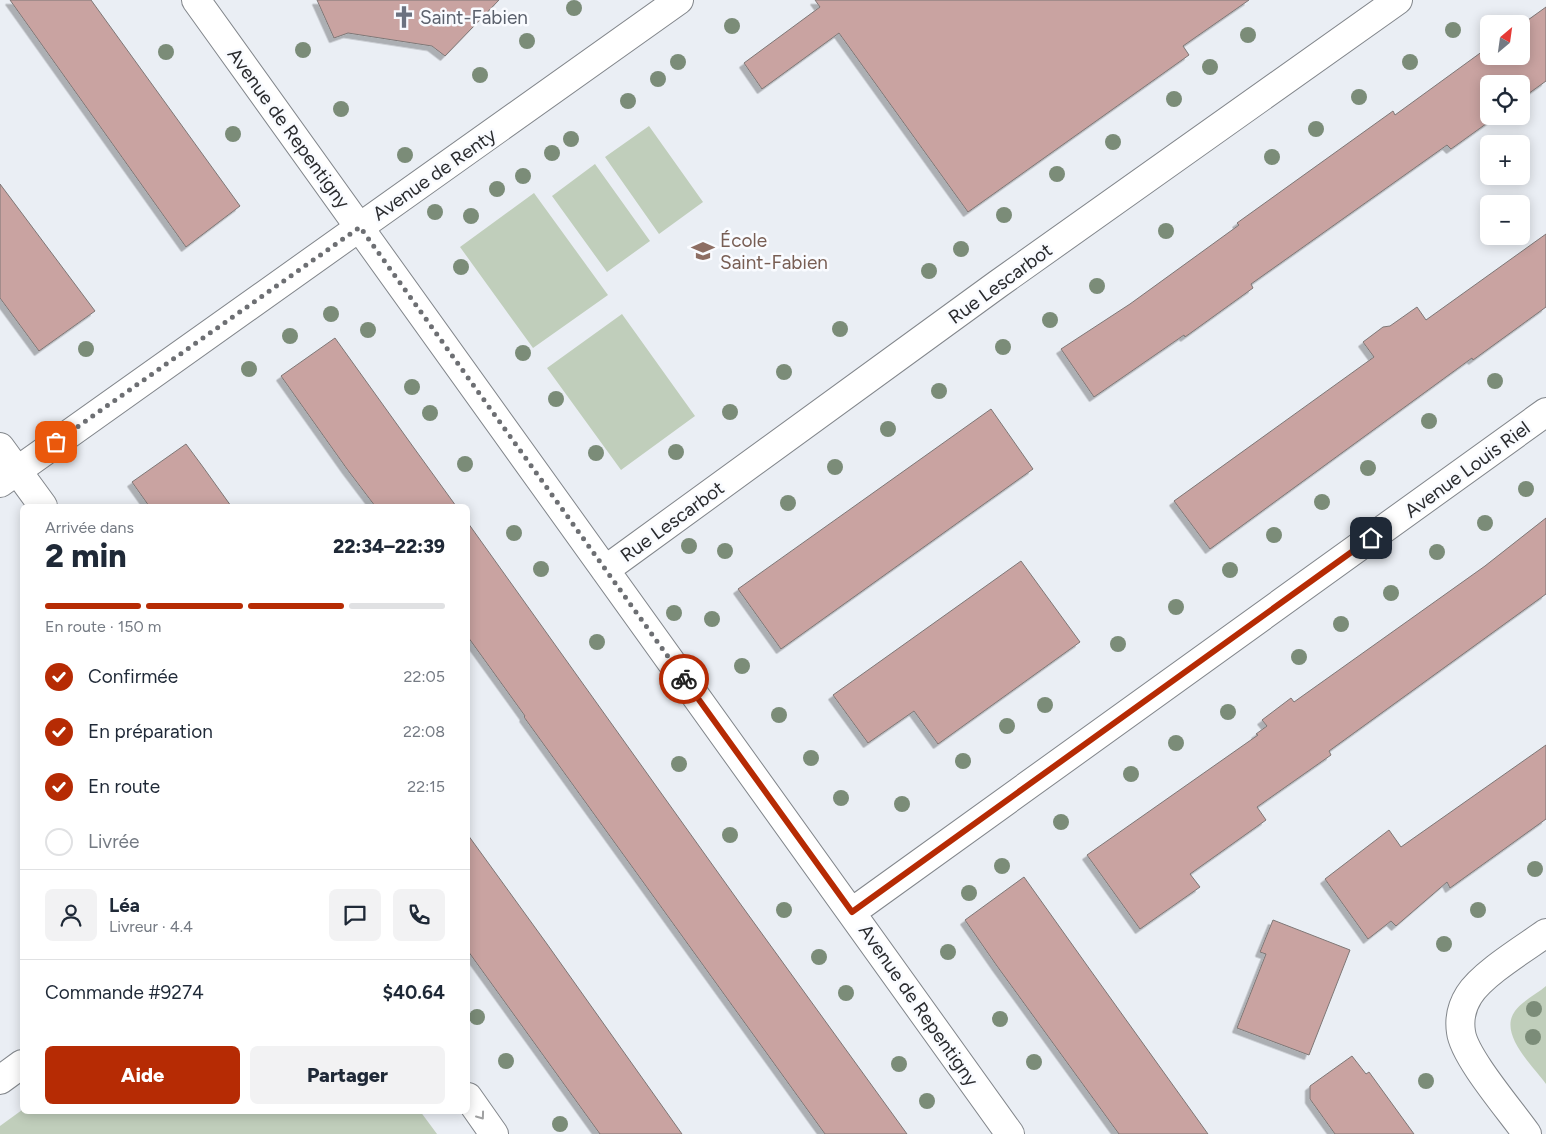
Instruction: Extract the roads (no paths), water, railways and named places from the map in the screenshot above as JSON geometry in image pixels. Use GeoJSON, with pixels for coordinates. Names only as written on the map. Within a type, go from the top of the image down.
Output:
{"type":"FeatureCollection","features":[{"type":"Feature","properties":{"kind":"street","name":"Avenue de Repentigny"},"geometry":{"type":"LineString","coordinates":[[196,0],[1010,1134]]}},
{"type":"Feature","properties":{"kind":"street","name":"Avenue de Renty"},"geometry":{"type":"LineString","coordinates":[[8,477],[679,0]]}},
{"type":"Feature","properties":{"kind":"street","name":"Rue Lescarbot"},"geometry":{"type":"LineString","coordinates":[[605,570],[998,284],[1398,0]]}},
{"type":"Feature","properties":{"kind":"street","name":"Avenue Louis Riel"},"geometry":{"type":"LineString","coordinates":[[852,912],[1546,412]]}},
{"type":"Feature","properties":{"kind":"street"},"geometry":{"type":"LineString","coordinates":[[0,447],[8,477],[41,504]]}},
{"type":"Feature","properties":{"kind":"street"},"geometry":{"type":"LineString","coordinates":[[1527,1134],[1471,1056],[1461,1033],[1461,1013],[1469,995],[1482,980],[1546,933]]}},
{"type":"Feature","properties":{"kind":"street"},"geometry":{"type":"LineString","coordinates":[[0,1080],[20,1065]]}},
{"type":"Feature","properties":{"kind":"street"},"geometry":{"type":"LineString","coordinates":[[470,1100],[494,1134]]}},
{"type":"Feature","properties":{"kind":"place","name":"Saint-Fabien"},"geometry":{"type":"Point","coordinates":[404,17]}},
{"type":"Feature","properties":{"kind":"place","name":"École Saint-Fabien"},"geometry":{"type":"Point","coordinates":[703,251]}}]}
